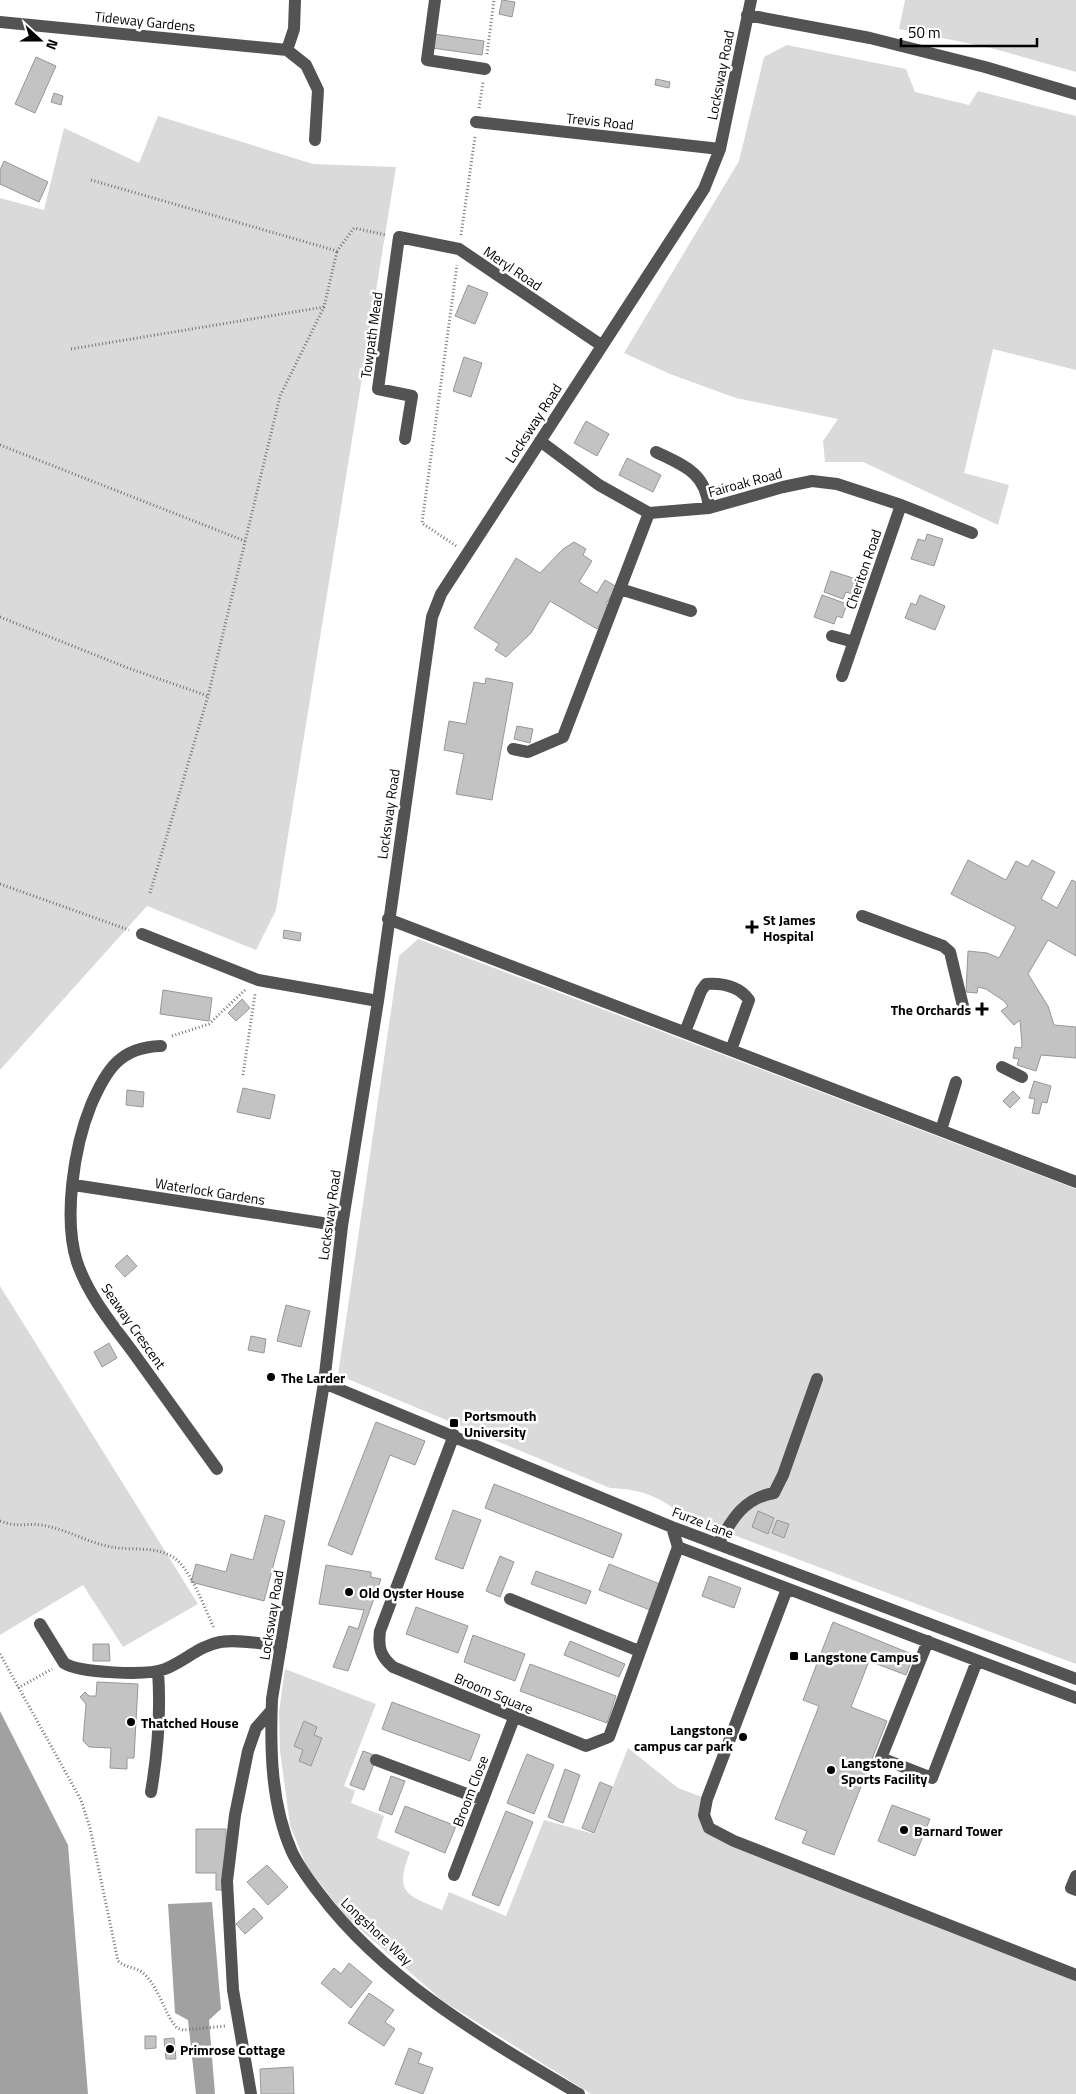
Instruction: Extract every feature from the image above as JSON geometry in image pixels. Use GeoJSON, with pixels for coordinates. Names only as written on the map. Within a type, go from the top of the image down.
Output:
{"type":"FeatureCollection","features":[{"type":"Feature","properties":{"kind":"street"},"geometry":{"type":"LineString","coordinates":[[295,0],[294,29],[287,50],[306,64],[318,90],[315,140]]}},
{"type":"Feature","properties":{"kind":"street"},"geometry":{"type":"LineString","coordinates":[[435,0],[427,60],[485,69]]}},
{"type":"Feature","properties":{"kind":"street","name":"Locksway Road"},"geometry":{"type":"LineString","coordinates":[[272,1711],[324,1383],[342,1226],[378,1001],[388,919],[432,617],[441,594],[467,553],[704,189],[720,150],[751,0]]}},
{"type":"Feature","properties":{"kind":"street"},"geometry":{"type":"LineString","coordinates":[[747,15],[870,38],[985,66],[1076,94]]}},
{"type":"Feature","properties":{"kind":"street","name":"Tideway Gardens"},"geometry":{"type":"LineString","coordinates":[[0,22],[287,50]]}},
{"type":"Feature","properties":{"kind":"street","name":"Trevis Road"},"geometry":{"type":"LineString","coordinates":[[476,122],[720,150]]}},
{"type":"Feature","properties":{"kind":"street","name":"Meryl Road"},"geometry":{"type":"LineString","coordinates":[[399,237],[459,249],[601,345]]}},
{"type":"Feature","properties":{"kind":"street","name":"Towpath Mead"},"geometry":{"type":"LineString","coordinates":[[399,237],[378,389],[412,396],[405,439]]}},
{"type":"Feature","properties":{"kind":"street"},"geometry":{"type":"LineString","coordinates":[[513,749],[528,752],[563,737],[649,513],[599,485],[540,440]]}},
{"type":"Feature","properties":{"kind":"street"},"geometry":{"type":"LineString","coordinates":[[656,452],[698,476],[708,492],[709,508]]}},
{"type":"Feature","properties":{"kind":"street","name":"Fairoak Road"},"geometry":{"type":"LineString","coordinates":[[649,513],[709,508],[783,487],[812,481],[836,484],[901,505],[972,533]]}},
{"type":"Feature","properties":{"kind":"street","name":"Cheriton Road"},"geometry":{"type":"LineString","coordinates":[[842,676],[901,505]]}},
{"type":"Feature","properties":{"kind":"street"},"geometry":{"type":"LineString","coordinates":[[620,589],[691,611]]}},
{"type":"Feature","properties":{"kind":"street"},"geometry":{"type":"LineString","coordinates":[[832,636],[854,642]]}},
{"type":"Feature","properties":{"kind":"street"},"geometry":{"type":"LineString","coordinates":[[862,916],[943,946],[950,952],[963,1006]]}},
{"type":"Feature","properties":{"kind":"street"},"geometry":{"type":"LineString","coordinates":[[388,919],[1076,1182]]}},
{"type":"Feature","properties":{"kind":"street"},"geometry":{"type":"LineString","coordinates":[[142,934],[258,980],[378,1001]]}},
{"type":"Feature","properties":{"kind":"street"},"geometry":{"type":"LineString","coordinates":[[685,1032],[701,991],[706,984],[720,983],[743,992],[749,1000],[731,1050]]}},
{"type":"Feature","properties":{"kind":"street","name":"Seaway Crescent"},"geometry":{"type":"LineString","coordinates":[[161,1046],[144,1047],[130,1051],[118,1060],[107,1074],[86,1120],[78,1153],[74,1185],[72,1238],[77,1261],[87,1285],[98,1304],[217,1469]]}},
{"type":"Feature","properties":{"kind":"street"},"geometry":{"type":"LineString","coordinates":[[1002,1067],[1022,1077]]}},
{"type":"Feature","properties":{"kind":"street"},"geometry":{"type":"LineString","coordinates":[[941,1130],[956,1082]]}},
{"type":"Feature","properties":{"kind":"street","name":"Waterlock Gardens"},"geometry":{"type":"LineString","coordinates":[[74,1185],[342,1226]]}},
{"type":"Feature","properties":{"kind":"street"},"geometry":{"type":"LineString","coordinates":[[718,1544],[737,1515],[751,1500],[774,1493],[783,1474],[817,1379]]}},
{"type":"Feature","properties":{"kind":"street","name":"Furze Lane"},"geometry":{"type":"LineString","coordinates":[[324,1383],[454,1435],[672,1527],[1076,1679]]}},
{"type":"Feature","properties":{"kind":"street","name":"Broom Square"},"geometry":{"type":"LineString","coordinates":[[454,1435],[380,1631],[378,1644],[384,1659],[393,1666],[514,1718],[586,1746],[609,1738],[678,1547]]}},
{"type":"Feature","properties":{"kind":"street"},"geometry":{"type":"LineString","coordinates":[[672,1527],[678,1547],[1076,1698]]}},
{"type":"Feature","properties":{"kind":"street"},"geometry":{"type":"LineString","coordinates":[[787,1589],[706,1799],[704,1815],[709,1828],[734,1841],[1076,1975]]}},
{"type":"Feature","properties":{"kind":"street"},"geometry":{"type":"LineString","coordinates":[[510,1598],[639,1651]]}},
{"type":"Feature","properties":{"kind":"street"},"geometry":{"type":"LineString","coordinates":[[40,1624],[64,1663],[70,1667],[87,1670],[143,1673],[158,1671],[175,1664],[200,1649],[220,1642],[282,1646]]}},
{"type":"Feature","properties":{"kind":"street"},"geometry":{"type":"LineString","coordinates":[[928,1641],[882,1758],[932,1778],[977,1661]]}},
{"type":"Feature","properties":{"kind":"street"},"geometry":{"type":"LineString","coordinates":[[151,1792],[158,1751],[161,1709],[158,1671]]}},
{"type":"Feature","properties":{"kind":"street"},"geometry":{"type":"LineString","coordinates":[[251,2094],[233,1990],[227,1881],[233,1832],[248,1751],[256,1728],[272,1711]]}},
{"type":"Feature","properties":{"kind":"street","name":"Longshore Way"},"geometry":{"type":"LineString","coordinates":[[272,1711],[273,1770],[280,1817],[299,1864],[329,1907],[370,1948],[438,2004],[504,2050],[579,2094]]}},
{"type":"Feature","properties":{"kind":"street","name":"Broom Close"},"geometry":{"type":"LineString","coordinates":[[454,1875],[514,1718]]}},
{"type":"Feature","properties":{"kind":"street"},"geometry":{"type":"LineString","coordinates":[[376,1760],[483,1800]]}},
{"type":"Feature","properties":{"kind":"street"},"geometry":{"type":"LineString","coordinates":[[1076,1876],[1071,1888],[1076,1890]]}},
{"type":"Feature","properties":{"kind":"path"},"geometry":{"type":"LineString","coordinates":[[467,553],[422,523],[494,0]]}},
{"type":"Feature","properties":{"kind":"path"},"geometry":{"type":"LineString","coordinates":[[91,180],[337,251]]}},
{"type":"Feature","properties":{"kind":"path"},"geometry":{"type":"LineString","coordinates":[[150,893],[208,696],[280,396],[324,307],[337,251],[354,228],[399,237]]}},
{"type":"Feature","properties":{"kind":"path"},"geometry":{"type":"LineString","coordinates":[[71,349],[324,307]]}},
{"type":"Feature","properties":{"kind":"path"},"geometry":{"type":"LineString","coordinates":[[0,445],[245,541]]}},
{"type":"Feature","properties":{"kind":"path"},"geometry":{"type":"LineString","coordinates":[[0,617],[128,668],[208,696]]}},
{"type":"Feature","properties":{"kind":"path"},"geometry":{"type":"LineString","coordinates":[[0,884],[142,934]]}},
{"type":"Feature","properties":{"kind":"path"},"geometry":{"type":"LineString","coordinates":[[161,1046],[172,1036],[209,1024],[258,980]]}},
{"type":"Feature","properties":{"kind":"path"},"geometry":{"type":"LineString","coordinates":[[243,1075],[258,980]]}},
{"type":"Feature","properties":{"kind":"path"},"geometry":{"type":"LineString","coordinates":[[0,1520],[14,1526],[40,1525],[61,1530],[85,1541],[118,1548],[155,1549],[179,1562],[220,1642]]}},
{"type":"Feature","properties":{"kind":"path"},"geometry":{"type":"LineString","coordinates":[[0,1654],[84,1809],[90,1828],[118,1961],[126,1968],[143,1973],[162,1999],[176,2028],[183,2030],[218,2027]]}},
{"type":"Feature","properties":{"kind":"path"},"geometry":{"type":"LineString","coordinates":[[18,1688],[64,1663]]}},
{"type":"Feature","properties":{"kind":"shaded area"},"geometry":{"type":"Polygon","coordinates":[[[905,0],[1076,0],[1076,72],[991,48],[899,29],[905,0]]]}},
{"type":"Feature","properties":{"kind":"shaded area"},"geometry":{"type":"Polygon","coordinates":[[[787,45],[906,69],[915,92],[969,105],[978,91],[1076,116],[1076,370],[993,349],[964,473],[1009,485],[998,525],[863,462],[825,462],[823,441],[838,419],[736,398],[670,374],[624,353],[739,161],[764,57],[787,45]]]}},
{"type":"Feature","properties":{"kind":"shaded area"},"geometry":{"type":"Polygon","coordinates":[[[158,116],[313,164],[396,167],[276,910],[256,950],[147,906],[0,1070],[0,198],[44,210],[64,128],[139,163],[158,116]]]}},
{"type":"Feature","properties":{"kind":"shaded area"},"geometry":{"type":"Polygon","coordinates":[[[418,939],[1076,1189],[1076,1664],[683,1516],[666,1503],[649,1495],[631,1490],[610,1488],[338,1375],[399,956],[418,939]]]}},
{"type":"Feature","properties":{"kind":"shaded area"},"geometry":{"type":"Polygon","coordinates":[[[0,1286],[198,1604],[123,1647],[83,1585],[0,1635],[0,1286]]]}},
{"type":"Feature","properties":{"kind":"shaded area"},"geometry":{"type":"Polygon","coordinates":[[[285,1669],[376,1704],[344,1786],[355,1791],[351,1803],[384,1816],[377,1838],[410,1852],[403,1876],[406,1891],[412,1896],[442,1910],[449,1892],[506,1916],[544,1820],[594,1834],[628,1748],[678,1788],[707,1799],[709,1828],[1076,1975],[1076,2094],[591,2094],[443,2001],[345,1916],[306,1865],[290,1825],[280,1751],[279,1712],[285,1669]]]}},
{"type":"Feature","properties":{"kind":"shaded area"},"geometry":{"type":"Polygon","coordinates":[[[0,1711],[68,1845],[88,2094],[0,2094],[0,1711]]]}},
{"type":"Feature","properties":{"kind":"shaded area"},"geometry":{"type":"Polygon","coordinates":[[[212,1902],[221,2009],[209,2020],[215,2094],[196,2094],[188,2020],[175,2013],[168,1904],[212,1902]]]}},
{"type":"Feature","properties":{"kind":"building"},"geometry":{"type":"Polygon","coordinates":[[[502,0],[515,2],[512,17],[499,14],[502,0]]]}},
{"type":"Feature","properties":{"kind":"building"},"geometry":{"type":"Polygon","coordinates":[[[434,34],[484,41],[482,55],[432,48],[434,34]]]}},
{"type":"Feature","properties":{"kind":"building"},"geometry":{"type":"Polygon","coordinates":[[[36,57],[56,66],[35,113],[15,104],[36,57]]]}},
{"type":"Feature","properties":{"kind":"building"},"geometry":{"type":"Polygon","coordinates":[[[656,79],[670,82],[669,88],[655,85],[656,79]]]}},
{"type":"Feature","properties":{"kind":"building"},"geometry":{"type":"Polygon","coordinates":[[[54,93],[63,96],[61,105],[51,102],[54,93]]]}},
{"type":"Feature","properties":{"kind":"building"},"geometry":{"type":"Polygon","coordinates":[[[4,161],[48,182],[39,202],[0,184],[0,170],[4,161]]]}},
{"type":"Feature","properties":{"kind":"building"},"geometry":{"type":"Polygon","coordinates":[[[468,285],[488,293],[475,324],[455,316],[468,285]]]}},
{"type":"Feature","properties":{"kind":"building"},"geometry":{"type":"Polygon","coordinates":[[[464,357],[482,363],[471,397],[453,391],[464,357]]]}},
{"type":"Feature","properties":{"kind":"building"},"geometry":{"type":"Polygon","coordinates":[[[586,421],[609,434],[597,456],[574,443],[586,421]]]}},
{"type":"Feature","properties":{"kind":"building"},"geometry":{"type":"Polygon","coordinates":[[[627,458],[661,475],[653,492],[619,475],[627,458]]]}},
{"type":"Feature","properties":{"kind":"building"},"geometry":{"type":"Polygon","coordinates":[[[927,534],[943,539],[934,566],[911,559],[918,539],[925,541],[927,534]]]}},
{"type":"Feature","properties":{"kind":"building"},"geometry":{"type":"Polygon","coordinates":[[[574,542],[586,549],[583,555],[592,561],[579,582],[597,593],[605,580],[617,587],[606,604],[611,607],[597,629],[550,601],[531,633],[506,657],[495,650],[499,644],[474,628],[516,558],[540,573],[563,549],[574,542]]]}},
{"type":"Feature","properties":{"kind":"building"},"geometry":{"type":"Polygon","coordinates":[[[831,571],[856,579],[852,594],[846,592],[843,599],[824,592],[831,571]]]}},
{"type":"Feature","properties":{"kind":"building"},"geometry":{"type":"Polygon","coordinates":[[[822,595],[847,604],[842,618],[837,616],[834,624],[814,617],[822,595]]]}},
{"type":"Feature","properties":{"kind":"building"},"geometry":{"type":"Polygon","coordinates":[[[920,595],[945,606],[935,630],[905,618],[911,603],[916,605],[920,595]]]}},
{"type":"Feature","properties":{"kind":"building"},"geometry":{"type":"Polygon","coordinates":[[[486,678],[513,683],[492,800],[456,794],[464,754],[444,750],[449,721],[466,724],[474,682],[485,684],[486,678]]]}},
{"type":"Feature","properties":{"kind":"building"},"geometry":{"type":"Polygon","coordinates":[[[517,726],[533,729],[530,743],[514,739],[517,726]]]}},
{"type":"Feature","properties":{"kind":"building"},"geometry":{"type":"Polygon","coordinates":[[[968,860],[1006,880],[1016,861],[1028,867],[1032,860],[1055,872],[1041,899],[1057,908],[1072,880],[1076,882],[1076,956],[1048,940],[1028,974],[1048,1006],[1054,1025],[1076,1027],[1076,1058],[1041,1055],[1036,1071],[1017,1065],[1019,1059],[1013,1058],[1015,1047],[1021,1048],[1022,1045],[1020,1020],[1014,1025],[1001,1011],[1008,1006],[1004,1001],[986,989],[978,987],[977,993],[966,992],[968,951],[987,953],[999,958],[1016,927],[951,894],[968,860]]]}},
{"type":"Feature","properties":{"kind":"building"},"geometry":{"type":"Polygon","coordinates":[[[284,930],[301,933],[300,941],[283,938],[284,930]]]}},
{"type":"Feature","properties":{"kind":"building"},"geometry":{"type":"Polygon","coordinates":[[[163,990],[212,998],[209,1021],[160,1014],[163,990]]]}},
{"type":"Feature","properties":{"kind":"building"},"geometry":{"type":"Polygon","coordinates":[[[242,999],[250,1008],[236,1021],[228,1013],[242,999]]]}},
{"type":"Feature","properties":{"kind":"building"},"geometry":{"type":"Polygon","coordinates":[[[1034,1081],[1051,1086],[1047,1103],[1042,1102],[1039,1114],[1032,1113],[1035,1099],[1029,1098],[1034,1081]]]}},
{"type":"Feature","properties":{"kind":"building"},"geometry":{"type":"Polygon","coordinates":[[[243,1088],[275,1095],[270,1119],[237,1112],[243,1088]]]}},
{"type":"Feature","properties":{"kind":"building"},"geometry":{"type":"Polygon","coordinates":[[[127,1090],[144,1092],[143,1107],[126,1105],[127,1090]]]}},
{"type":"Feature","properties":{"kind":"building"},"geometry":{"type":"Polygon","coordinates":[[[1013,1091],[1020,1098],[1010,1108],[1003,1101],[1013,1091]]]}},
{"type":"Feature","properties":{"kind":"building"},"geometry":{"type":"Polygon","coordinates":[[[127,1255],[137,1266],[125,1277],[115,1266],[127,1255]]]}},
{"type":"Feature","properties":{"kind":"building"},"geometry":{"type":"Polygon","coordinates":[[[286,1305],[310,1311],[301,1347],[277,1341],[286,1305]]]}},
{"type":"Feature","properties":{"kind":"building"},"geometry":{"type":"Polygon","coordinates":[[[251,1336],[266,1339],[264,1353],[248,1350],[251,1336]]]}},
{"type":"Feature","properties":{"kind":"building"},"geometry":{"type":"Polygon","coordinates":[[[109,1343],[117,1358],[102,1367],[94,1352],[109,1343]]]}},
{"type":"Feature","properties":{"kind":"building"},"geometry":{"type":"Polygon","coordinates":[[[376,1422],[425,1441],[415,1465],[390,1455],[352,1555],[328,1545],[376,1422]]]}},
{"type":"Feature","properties":{"kind":"building"},"geometry":{"type":"Polygon","coordinates":[[[494,1484],[622,1534],[613,1558],[485,1508],[494,1484]]]}},
{"type":"Feature","properties":{"kind":"building"},"geometry":{"type":"Polygon","coordinates":[[[453,1510],[481,1520],[463,1569],[435,1559],[453,1510]]]}},
{"type":"Feature","properties":{"kind":"building"},"geometry":{"type":"Polygon","coordinates":[[[758,1511],[774,1518],[768,1534],[752,1527],[758,1511]]]}},
{"type":"Feature","properties":{"kind":"building"},"geometry":{"type":"Polygon","coordinates":[[[265,1515],[285,1521],[264,1601],[191,1582],[196,1564],[226,1572],[231,1554],[253,1560],[265,1515]]]}},
{"type":"Feature","properties":{"kind":"building"},"geometry":{"type":"Polygon","coordinates":[[[777,1520],[789,1524],[784,1538],[772,1533],[777,1520]]]}},
{"type":"Feature","properties":{"kind":"building"},"geometry":{"type":"Polygon","coordinates":[[[500,1556],[514,1562],[500,1597],[486,1591],[500,1556]]]}},
{"type":"Feature","properties":{"kind":"building"},"geometry":{"type":"Polygon","coordinates":[[[609,1564],[660,1584],[650,1610],[599,1590],[609,1564]]]}},
{"type":"Feature","properties":{"kind":"building"},"geometry":{"type":"Polygon","coordinates":[[[326,1565],[371,1572],[371,1577],[381,1579],[348,1671],[333,1667],[349,1626],[358,1629],[364,1610],[319,1604],[326,1565]]]}},
{"type":"Feature","properties":{"kind":"building"},"geometry":{"type":"Polygon","coordinates":[[[536,1571],[591,1591],[586,1604],[531,1584],[536,1571]]]}},
{"type":"Feature","properties":{"kind":"building"},"geometry":{"type":"Polygon","coordinates":[[[709,1576],[741,1588],[734,1608],[702,1596],[709,1576]]]}},
{"type":"Feature","properties":{"kind":"building"},"geometry":{"type":"Polygon","coordinates":[[[416,1607],[468,1626],[458,1653],[406,1634],[416,1607]]]}},
{"type":"Feature","properties":{"kind":"building","name":"Langstone Sports Facility"},"geometry":{"type":"Polygon","coordinates":[[[833,1622],[914,1655],[906,1675],[869,1661],[851,1707],[887,1721],[834,1855],[802,1843],[807,1831],[775,1819],[819,1706],[803,1700],[833,1622]]]}},
{"type":"Feature","properties":{"kind":"building"},"geometry":{"type":"Polygon","coordinates":[[[473,1635],[525,1654],[515,1681],[464,1662],[473,1635]]]}},
{"type":"Feature","properties":{"kind":"building"},"geometry":{"type":"Polygon","coordinates":[[[570,1641],[625,1664],[619,1677],[564,1655],[570,1641]]]}},
{"type":"Feature","properties":{"kind":"building"},"geometry":{"type":"Polygon","coordinates":[[[93,1644],[109,1644],[110,1661],[93,1661],[93,1644]]]}},
{"type":"Feature","properties":{"kind":"building"},"geometry":{"type":"Polygon","coordinates":[[[530,1664],[616,1696],[607,1723],[520,1691],[530,1664]]]}},
{"type":"Feature","properties":{"kind":"building"},"geometry":{"type":"Polygon","coordinates":[[[97,1682],[138,1684],[134,1758],[127,1758],[127,1769],[110,1768],[111,1748],[89,1747],[83,1741],[86,1704],[80,1697],[85,1692],[89,1696],[96,1696],[97,1682]]]}},
{"type":"Feature","properties":{"kind":"building"},"geometry":{"type":"Polygon","coordinates":[[[392,1702],[480,1735],[470,1761],[382,1729],[392,1702]]]}},
{"type":"Feature","properties":{"kind":"building"},"geometry":{"type":"Polygon","coordinates":[[[304,1721],[317,1727],[314,1735],[322,1738],[311,1766],[299,1761],[303,1750],[294,1746],[304,1721]]]}},
{"type":"Feature","properties":{"kind":"building"},"geometry":{"type":"Polygon","coordinates":[[[363,1751],[377,1756],[364,1790],[350,1785],[363,1751]]]}},
{"type":"Feature","properties":{"kind":"building"},"geometry":{"type":"Polygon","coordinates":[[[527,1754],[554,1765],[534,1814],[507,1803],[527,1754]]]}},
{"type":"Feature","properties":{"kind":"building"},"geometry":{"type":"Polygon","coordinates":[[[565,1769],[580,1775],[563,1823],[548,1817],[565,1769]]]}},
{"type":"Feature","properties":{"kind":"building"},"geometry":{"type":"Polygon","coordinates":[[[391,1776],[405,1781],[392,1815],[379,1810],[391,1776]]]}},
{"type":"Feature","properties":{"kind":"building"},"geometry":{"type":"Polygon","coordinates":[[[600,1782],[612,1787],[594,1833],[582,1828],[600,1782]]]}},
{"type":"Feature","properties":{"kind":"building","name":"Barnard Tower"},"geometry":{"type":"Polygon","coordinates":[[[892,1805],[930,1819],[915,1856],[878,1841],[892,1805]]]}},
{"type":"Feature","properties":{"kind":"building"},"geometry":{"type":"Polygon","coordinates":[[[405,1806],[456,1826],[445,1853],[395,1832],[405,1806]]]}},
{"type":"Feature","properties":{"kind":"building"},"geometry":{"type":"Polygon","coordinates":[[[506,1811],[533,1822],[499,1906],[472,1895],[506,1811]]]}},
{"type":"Feature","properties":{"kind":"building"},"geometry":{"type":"Polygon","coordinates":[[[196,1829],[226,1829],[226,1890],[216,1890],[216,1873],[196,1873],[196,1829]]]}},
{"type":"Feature","properties":{"kind":"building"},"geometry":{"type":"Polygon","coordinates":[[[267,1865],[288,1887],[268,1905],[247,1882],[267,1865]]]}},
{"type":"Feature","properties":{"kind":"building"},"geometry":{"type":"Polygon","coordinates":[[[254,1908],[263,1918],[245,1934],[236,1924],[254,1908]]]}},
{"type":"Feature","properties":{"kind":"building"},"geometry":{"type":"Polygon","coordinates":[[[349,1963],[372,1982],[351,2008],[321,1983],[334,1968],[341,1974],[349,1963]]]}},
{"type":"Feature","properties":{"kind":"building"},"geometry":{"type":"Polygon","coordinates":[[[369,1993],[394,2010],[385,2022],[395,2029],[384,2046],[348,2023],[369,1993]]]}},
{"type":"Feature","properties":{"kind":"building"},"geometry":{"type":"Polygon","coordinates":[[[145,2036],[156,2036],[156,2048],[145,2049],[145,2036]]]}},
{"type":"Feature","properties":{"kind":"building","name":"Primrose Cottage"},"geometry":{"type":"Polygon","coordinates":[[[174,2038],[176,2059],[166,2059],[164,2039],[174,2038]]]}},
{"type":"Feature","properties":{"kind":"building"},"geometry":{"type":"Polygon","coordinates":[[[409,2048],[422,2053],[418,2063],[433,2068],[423,2094],[395,2084],[409,2048]]]}},
{"type":"Feature","properties":{"kind":"building"},"geometry":{"type":"Polygon","coordinates":[[[293,2067],[294,2094],[261,2094],[260,2069],[293,2067]]]}},
{"type":"Feature","properties":{"kind":"place","name":"St James Hospital"},"geometry":{"type":"Point","coordinates":[752,927]}},
{"type":"Feature","properties":{"kind":"place","name":"The Orchards"},"geometry":{"type":"Point","coordinates":[982,1009]}},
{"type":"Feature","properties":{"kind":"place","name":"The Larder"},"geometry":{"type":"Point","coordinates":[271,1377]}},
{"type":"Feature","properties":{"kind":"place","name":"Portsmouth University"},"geometry":{"type":"Point","coordinates":[454,1423]}},
{"type":"Feature","properties":{"kind":"place","name":"Old Oyster House"},"geometry":{"type":"Point","coordinates":[349,1592]}},
{"type":"Feature","properties":{"kind":"place","name":"Langstone Campus"},"geometry":{"type":"Point","coordinates":[794,1656]}},
{"type":"Feature","properties":{"kind":"place","name":"Thatched House"},"geometry":{"type":"Point","coordinates":[131,1722]}},
{"type":"Feature","properties":{"kind":"place","name":"Langstone campus car park"},"geometry":{"type":"Point","coordinates":[743,1737]}},
{"type":"Feature","properties":{"kind":"place","name":"Langstone Sports Facility"},"geometry":{"type":"Point","coordinates":[831,1770]}},
{"type":"Feature","properties":{"kind":"place","name":"Barnard Tower"},"geometry":{"type":"Point","coordinates":[904,1830]}},
{"type":"Feature","properties":{"kind":"place","name":"Primrose Cottage"},"geometry":{"type":"Point","coordinates":[170,2049]}}]}
